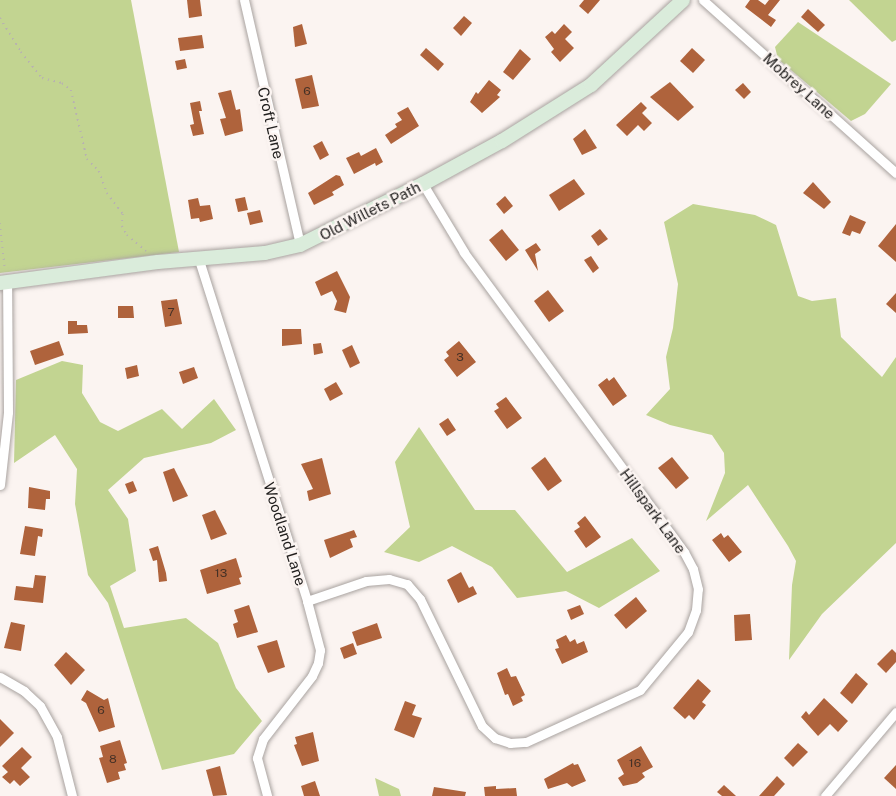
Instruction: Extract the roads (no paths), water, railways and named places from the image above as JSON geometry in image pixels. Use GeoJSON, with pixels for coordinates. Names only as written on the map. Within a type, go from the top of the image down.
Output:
{"type":"FeatureCollection","features":[{"type":"Feature","properties":{"kind":"main road","name":"Old Willets Path"},"geometry":{"type":"LineString","coordinates":[[3,282],[161,261],[199,260],[265,253],[300,245],[423,184],[502,141],[591,86],[683,0]]}},
{"type":"Feature","properties":{"kind":"street","name":"Croft Lane"},"geometry":{"type":"LineString","coordinates":[[244,0],[300,245]]}},
{"type":"Feature","properties":{"kind":"street","name":"Mobrey Lane"},"geometry":{"type":"LineString","coordinates":[[703,0],[896,173]]}},
{"type":"Feature","properties":{"kind":"street","name":"Hillspark Lane"},"geometry":{"type":"LineString","coordinates":[[307,602],[366,582],[389,579],[407,584],[420,599],[482,726],[495,738],[510,743],[526,742],[640,690],[688,632],[696,610],[698,589],[693,569],[684,552],[464,252],[423,184]]}},
{"type":"Feature","properties":{"kind":"street","name":"Woodland Lane"},"geometry":{"type":"LineString","coordinates":[[199,260],[307,602],[320,650],[318,663],[312,676],[263,739],[257,758],[267,796]]}},
{"type":"Feature","properties":{"kind":"street"},"geometry":{"type":"LineString","coordinates":[[0,485],[8,412],[3,282]]}},
{"type":"Feature","properties":{"kind":"street"},"geometry":{"type":"LineString","coordinates":[[0,677],[24,691],[40,706],[57,737],[72,796]]}},
{"type":"Feature","properties":{"kind":"street"},"geometry":{"type":"LineString","coordinates":[[825,796],[896,712]]}},
{"type":"Feature","properties":{"kind":"street"},"geometry":{"type":"LineString","coordinates":[[888,722],[896,729]]}}]}
